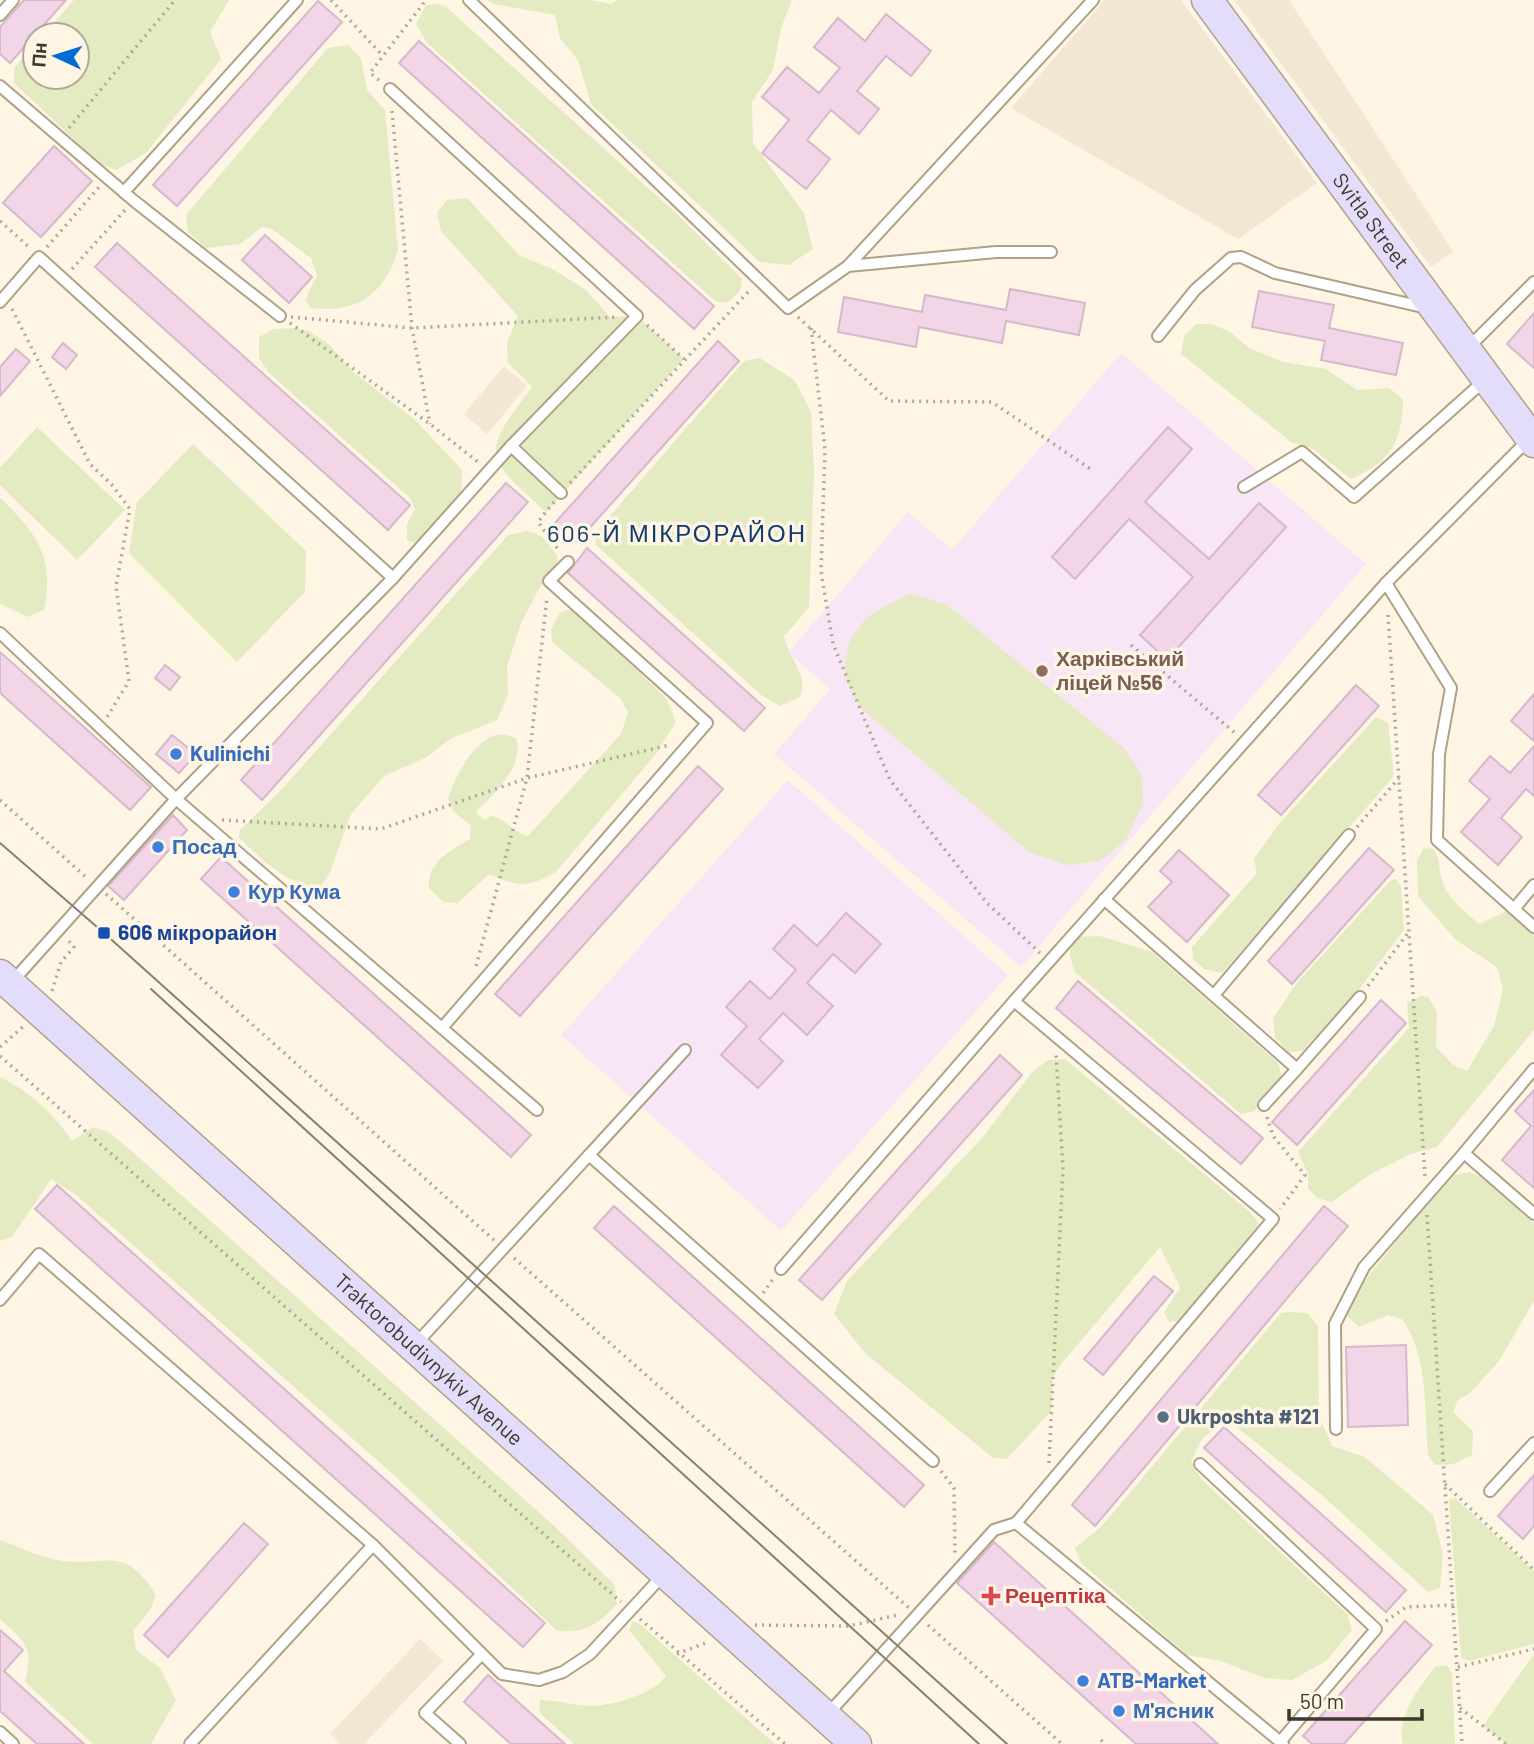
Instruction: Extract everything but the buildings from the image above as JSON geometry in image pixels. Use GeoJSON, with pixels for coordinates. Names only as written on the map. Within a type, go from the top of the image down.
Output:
{"type":"FeatureCollection","features":[{"type":"Feature","properties":{"kind":"main road","name":"Svitla Street"},"geometry":{"type":"LineString","coordinates":[[1207,0],[1533,438]]}},
{"type":"Feature","properties":{"kind":"main road","name":"Traktorobudivnykiv Avenue"},"geometry":{"type":"LineString","coordinates":[[5,979],[856,1744]]}},
{"type":"Feature","properties":{"kind":"lane"},"geometry":{"type":"LineString","coordinates":[[0,15],[13,0]]}},
{"type":"Feature","properties":{"kind":"lane"},"geometry":{"type":"LineString","coordinates":[[124,192],[297,0]]}},
{"type":"Feature","properties":{"kind":"lane"},"geometry":{"type":"LineString","coordinates":[[469,0],[788,308],[848,267],[1093,0]]}},
{"type":"Feature","properties":{"kind":"lane"},"geometry":{"type":"LineString","coordinates":[[0,86],[133,200],[280,316]]}},
{"type":"Feature","properties":{"kind":"lane"},"geometry":{"type":"LineString","coordinates":[[5,979],[58,930],[176,799],[393,578],[488,470],[637,316],[390,89]]}},
{"type":"Feature","properties":{"kind":"lane"},"geometry":{"type":"LineString","coordinates":[[848,267],[996,252],[1051,252]]}},
{"type":"Feature","properties":{"kind":"lane"},"geometry":{"type":"LineString","coordinates":[[4,298],[39,257],[393,578]]}},
{"type":"Feature","properties":{"kind":"lane"},"geometry":{"type":"LineString","coordinates":[[1158,337],[1195,290],[1231,258],[1241,257],[1275,273],[1437,311]]}},
{"type":"Feature","properties":{"kind":"lane"},"geometry":{"type":"LineString","coordinates":[[1466,350],[1534,282]]}},
{"type":"Feature","properties":{"kind":"lane"},"geometry":{"type":"LineString","coordinates":[[1244,486],[1302,452],[1354,497],[1487,378]]}},
{"type":"Feature","properties":{"kind":"lane"},"geometry":{"type":"LineString","coordinates":[[780,1269],[1048,961],[1386,583],[1533,438]]}},
{"type":"Feature","properties":{"kind":"lane"},"geometry":{"type":"LineString","coordinates":[[511,446],[561,493]]}},
{"type":"Feature","properties":{"kind":"lane"},"geometry":{"type":"LineString","coordinates":[[442,1028],[707,723],[549,582],[568,562]]}},
{"type":"Feature","properties":{"kind":"lane"},"geometry":{"type":"LineString","coordinates":[[1386,583],[1451,688],[1439,754],[1437,840],[1534,928]]}},
{"type":"Feature","properties":{"kind":"lane"},"geometry":{"type":"LineString","coordinates":[[0,633],[176,799],[537,1110]]}},
{"type":"Feature","properties":{"kind":"lane"},"geometry":{"type":"LineString","coordinates":[[1214,995],[1349,835]]}},
{"type":"Feature","properties":{"kind":"lane"},"geometry":{"type":"LineString","coordinates":[[1514,909],[1534,884]]}},
{"type":"Feature","properties":{"kind":"lane"},"geometry":{"type":"LineString","coordinates":[[1104,899],[1297,1069]]}},
{"type":"Feature","properties":{"kind":"lane"},"geometry":{"type":"LineString","coordinates":[[1264,1105],[1360,997]]}},
{"type":"Feature","properties":{"kind":"lane"},"geometry":{"type":"LineString","coordinates":[[825,1717],[994,1530],[1016,1523],[1273,1219],[1014,1000]]}},
{"type":"Feature","properties":{"kind":"lane"},"geometry":{"type":"LineString","coordinates":[[413,1347],[685,1050]]}},
{"type":"Feature","properties":{"kind":"lane"},"geometry":{"type":"LineString","coordinates":[[1336,1429],[1335,1324],[1364,1267],[1534,1069]]}},
{"type":"Feature","properties":{"kind":"lane"},"geometry":{"type":"LineString","coordinates":[[1464,1153],[1534,1214]]}},
{"type":"Feature","properties":{"kind":"lane"},"geometry":{"type":"LineString","coordinates":[[589,1155],[933,1461]]}},
{"type":"Feature","properties":{"kind":"lane"},"geometry":{"type":"LineString","coordinates":[[0,1300],[39,1254],[373,1545],[480,1656],[502,1675],[526,1680],[550,1678],[590,1654],[664,1574]]}},
{"type":"Feature","properties":{"kind":"lane"},"geometry":{"type":"LineString","coordinates":[[1490,1491],[1534,1443]]}},
{"type":"Feature","properties":{"kind":"lane"},"geometry":{"type":"LineString","coordinates":[[1016,1523],[1281,1743],[1376,1629],[1200,1464]]}},
{"type":"Feature","properties":{"kind":"lane"},"geometry":{"type":"LineString","coordinates":[[190,1744],[373,1545]]}},
{"type":"Feature","properties":{"kind":"lane"},"geometry":{"type":"LineString","coordinates":[[460,1744],[425,1713],[480,1656]]}},
{"type":"Feature","properties":{"kind":"lane"},"geometry":{"type":"LineString","coordinates":[[0,1732],[13,1744]]}},
{"type":"Feature","properties":{"kind":"path"},"geometry":{"type":"LineString","coordinates":[[61,138],[175,0]]}},
{"type":"Feature","properties":{"kind":"path"},"geometry":{"type":"LineString","coordinates":[[331,0],[383,56]]}},
{"type":"Feature","properties":{"kind":"path"},"geometry":{"type":"LineString","coordinates":[[426,0],[370,73],[390,89],[412,328],[430,424]]}},
{"type":"Feature","properties":{"kind":"path"},"geometry":{"type":"LineString","coordinates":[[0,221],[39,257],[107,178]]}},
{"type":"Feature","properties":{"kind":"path"},"geometry":{"type":"LineString","coordinates":[[64,279],[133,200]]}},
{"type":"Feature","properties":{"kind":"path"},"geometry":{"type":"LineString","coordinates":[[568,562],[538,522],[561,493],[684,359],[760,281]]}},
{"type":"Feature","properties":{"kind":"path"},"geometry":{"type":"LineString","coordinates":[[4,298],[90,464],[112,485],[130,509],[116,586],[130,681],[101,728]]}},
{"type":"Feature","properties":{"kind":"path"},"geometry":{"type":"LineString","coordinates":[[788,308],[889,401],[992,402],[1092,470]]}},
{"type":"Feature","properties":{"kind":"path"},"geometry":{"type":"LineString","coordinates":[[280,316],[412,328],[637,316],[684,359]]}},
{"type":"Feature","properties":{"kind":"path"},"geometry":{"type":"LineString","coordinates":[[280,316],[430,424],[488,470]]}},
{"type":"Feature","properties":{"kind":"path"},"geometry":{"type":"LineString","coordinates":[[811,328],[825,449],[821,571],[833,644],[890,780],[986,902],[1048,961]]}},
{"type":"Feature","properties":{"kind":"path"},"geometry":{"type":"LineString","coordinates":[[467,999],[527,778],[549,582]]}},
{"type":"Feature","properties":{"kind":"path"},"geometry":{"type":"LineString","coordinates":[[1386,583],[1462,1744]]}},
{"type":"Feature","properties":{"kind":"path"},"geometry":{"type":"LineString","coordinates":[[1131,645],[1245,741]]}},
{"type":"Feature","properties":{"kind":"path"},"geometry":{"type":"LineString","coordinates":[[199,818],[381,829],[527,778],[692,740]]}},
{"type":"Feature","properties":{"kind":"path"},"geometry":{"type":"LineString","coordinates":[[1349,835],[1399,778]]}},
{"type":"Feature","properties":{"kind":"path"},"geometry":{"type":"LineString","coordinates":[[0,800],[912,1611],[849,1626],[761,1623],[750,1627]]}},
{"type":"Feature","properties":{"kind":"path"},"geometry":{"type":"LineString","coordinates":[[49,1003],[61,962],[74,947],[58,930]]}},
{"type":"Feature","properties":{"kind":"path"},"geometry":{"type":"LineString","coordinates":[[1360,997],[1409,932]]}},
{"type":"Feature","properties":{"kind":"path"},"geometry":{"type":"LineString","coordinates":[[0,1047],[26,1024]]}},
{"type":"Feature","properties":{"kind":"path"},"geometry":{"type":"LineString","coordinates":[[1048,1485],[1063,1168],[1055,1035]]}},
{"type":"Feature","properties":{"kind":"path"},"geometry":{"type":"LineString","coordinates":[[0,1056],[677,1654],[785,1744]]}},
{"type":"Feature","properties":{"kind":"path"},"geometry":{"type":"LineString","coordinates":[[1264,1105],[1273,1136],[1305,1175],[1273,1219]]}},
{"type":"Feature","properties":{"kind":"path"},"geometry":{"type":"LineString","coordinates":[[755,1303],[780,1269]]}},
{"type":"Feature","properties":{"kind":"path"},"geometry":{"type":"LineString","coordinates":[[933,1461],[954,1488],[955,1573]]}},
{"type":"Feature","properties":{"kind":"path"},"geometry":{"type":"LineString","coordinates":[[1445,1484],[1534,1570]]}},
{"type":"Feature","properties":{"kind":"path"},"geometry":{"type":"LineString","coordinates":[[1376,1629],[1406,1607],[1454,1605]]}},
{"type":"Feature","properties":{"kind":"path"},"geometry":{"type":"LineString","coordinates":[[917,1615],[1062,1744]]}},
{"type":"Feature","properties":{"kind":"path"},"geometry":{"type":"LineString","coordinates":[[677,1654],[716,1639]]}},
{"type":"Feature","properties":{"kind":"path"},"geometry":{"type":"LineString","coordinates":[[1458,1667],[1534,1649]]}},
{"type":"Feature","properties":{"kind":"path"},"geometry":{"type":"LineString","coordinates":[[1460,1708],[1506,1744]]}},
{"type":"Feature","properties":{"kind":"shaded area"},"geometry":{"type":"Polygon","coordinates":[[[1105,0],[1181,0],[1317,183],[1238,239],[1011,108],[1105,0]]]}},
{"type":"Feature","properties":{"kind":"shaded area"},"geometry":{"type":"Polygon","coordinates":[[[1234,0],[1289,0],[1453,251],[1431,267],[1234,0]]]}},
{"type":"Feature","properties":{"kind":"shaded area","name":"Харківський ліцей №56"},"geometry":{"type":"Polygon","coordinates":[[[1121,353],[1366,564],[1021,967],[774,754],[830,689],[788,653],[908,512],[952,550],[1121,353]]]}},
{"type":"Feature","properties":{"kind":"shaded area"},"geometry":{"type":"Polygon","coordinates":[[[504,366],[527,386],[487,434],[464,414],[504,366]]]}},
{"type":"Feature","properties":{"kind":"shaded area"},"geometry":{"type":"Polygon","coordinates":[[[788,780],[1008,975],[781,1231],[561,1035],[788,780]]]}},
{"type":"Feature","properties":{"kind":"shaded area"},"geometry":{"type":"Polygon","coordinates":[[[420,1639],[443,1661],[364,1744],[340,1744],[330,1734],[420,1639]]]}},
{"type":"Feature","properties":{"kind":"green space"},"geometry":{"type":"Polygon","coordinates":[[[74,0],[229,0],[210,32],[221,59],[146,153],[116,170],[99,163],[22,91],[91,91],[91,21],[55,21],[74,0]]]}},
{"type":"Feature","properties":{"kind":"green space"},"geometry":{"type":"Polygon","coordinates":[[[486,0],[590,0],[611,4],[617,0],[792,0],[781,28],[773,70],[752,102],[753,143],[804,213],[813,249],[789,265],[760,262],[591,104],[578,60],[560,38],[555,15],[494,4],[486,0]]]}},
{"type":"Feature","properties":{"kind":"green space"},"geometry":{"type":"Polygon","coordinates":[[[426,5],[445,6],[677,214],[742,279],[740,291],[727,303],[715,301],[427,43],[416,24],[426,5]]]}},
{"type":"Feature","properties":{"kind":"green space"},"geometry":{"type":"Polygon","coordinates":[[[348,45],[361,59],[367,90],[385,110],[398,250],[385,278],[367,298],[342,308],[311,308],[305,300],[317,275],[311,258],[272,229],[262,227],[240,244],[206,248],[188,232],[186,215],[328,48],[348,45]]]}},
{"type":"Feature","properties":{"kind":"green space"},"geometry":{"type":"Polygon","coordinates":[[[21,60],[21,90],[14,83],[14,68],[21,60]]]}},
{"type":"Feature","properties":{"kind":"green space"},"geometry":{"type":"Polygon","coordinates":[[[467,198],[519,255],[554,270],[586,290],[610,317],[637,316],[684,359],[546,512],[510,478],[496,454],[497,442],[504,427],[532,387],[508,363],[507,343],[518,316],[441,231],[437,213],[447,200],[467,198]]]}},
{"type":"Feature","properties":{"kind":"green space"},"geometry":{"type":"Polygon","coordinates":[[[1196,324],[1212,324],[1230,332],[1249,348],[1283,362],[1326,369],[1357,390],[1389,388],[1403,399],[1400,427],[1392,448],[1376,465],[1351,479],[1313,449],[1291,442],[1181,354],[1184,336],[1196,324]]]}},
{"type":"Feature","properties":{"kind":"green space"},"geometry":{"type":"Polygon","coordinates":[[[296,328],[308,331],[329,344],[353,372],[414,419],[462,470],[461,496],[427,534],[413,543],[407,540],[407,524],[415,509],[410,498],[269,373],[259,358],[259,337],[274,329],[296,328]]]}},
{"type":"Feature","properties":{"kind":"green space"},"geometry":{"type":"Polygon","coordinates":[[[760,358],[795,381],[811,412],[814,472],[809,607],[784,637],[800,674],[802,688],[800,697],[780,706],[761,695],[595,544],[598,530],[744,361],[760,358]]]}},
{"type":"Feature","properties":{"kind":"green space"},"geometry":{"type":"Polygon","coordinates":[[[37,427],[125,510],[77,560],[0,485],[0,468],[37,427]]]}},
{"type":"Feature","properties":{"kind":"green space"},"geometry":{"type":"Polygon","coordinates":[[[193,444],[306,551],[305,592],[237,662],[129,553],[137,502],[193,444]]]}},
{"type":"Feature","properties":{"kind":"green space"},"geometry":{"type":"Polygon","coordinates":[[[0,498],[33,535],[45,561],[47,592],[44,610],[28,617],[0,604],[0,498]]]}},
{"type":"Feature","properties":{"kind":"green space"},"geometry":{"type":"Polygon","coordinates":[[[527,531],[537,534],[548,544],[558,557],[557,564],[540,587],[521,623],[507,667],[508,695],[497,720],[450,739],[427,757],[384,776],[351,814],[330,872],[320,888],[297,882],[276,870],[239,838],[240,830],[283,788],[508,535],[527,531]]]}},
{"type":"Feature","properties":{"kind":"green space"},"geometry":{"type":"Polygon","coordinates":[[[910,594],[946,604],[1125,749],[1142,776],[1143,804],[1126,840],[1100,861],[1068,865],[1030,853],[859,707],[845,671],[850,642],[864,621],[874,613],[910,594]]]}},
{"type":"Feature","properties":{"kind":"green space"},"geometry":{"type":"Polygon","coordinates":[[[573,609],[666,698],[676,722],[655,755],[556,872],[538,881],[523,884],[489,874],[458,903],[443,902],[429,888],[429,879],[441,858],[470,839],[471,826],[454,812],[448,798],[465,763],[482,743],[504,735],[516,738],[518,749],[506,779],[476,812],[484,820],[492,816],[528,836],[621,734],[628,712],[620,698],[552,642],[551,629],[560,612],[573,609]]]}},
{"type":"Feature","properties":{"kind":"green space"},"geometry":{"type":"Polygon","coordinates":[[[1376,717],[1388,723],[1394,776],[1222,973],[1204,969],[1193,959],[1192,947],[1257,873],[1254,859],[1277,826],[1376,717]]]}},
{"type":"Feature","properties":{"kind":"green space"},"geometry":{"type":"Polygon","coordinates":[[[1432,848],[1437,855],[1444,887],[1457,904],[1479,924],[1507,911],[1534,935],[1534,1030],[1437,1147],[1411,1154],[1369,1175],[1332,1202],[1317,1198],[1308,1188],[1308,1174],[1298,1152],[1409,1028],[1407,1003],[1421,996],[1428,997],[1437,1011],[1436,1047],[1453,1065],[1467,1071],[1494,1026],[1503,989],[1497,967],[1456,940],[1418,896],[1417,861],[1423,849],[1432,848]]]}},
{"type":"Feature","properties":{"kind":"green space"},"geometry":{"type":"Polygon","coordinates":[[[1396,879],[1401,887],[1404,930],[1357,992],[1302,1051],[1288,1052],[1275,1037],[1273,1018],[1297,983],[1391,880],[1396,879]]]}},
{"type":"Feature","properties":{"kind":"green space"},"geometry":{"type":"Polygon","coordinates":[[[1100,936],[1152,952],[1278,1063],[1282,1077],[1254,1111],[1241,1114],[1075,972],[1070,953],[1071,945],[1077,937],[1100,936]]]}},
{"type":"Feature","properties":{"kind":"green space"},"geometry":{"type":"Polygon","coordinates":[[[1065,1059],[1250,1212],[1259,1224],[1180,1321],[1169,1322],[1164,1312],[1180,1288],[1160,1247],[1053,1376],[1051,1411],[1007,1459],[993,1458],[865,1353],[834,1314],[847,1281],[983,1137],[1032,1072],[1048,1060],[1065,1059]]]}},
{"type":"Feature","properties":{"kind":"green space"},"geometry":{"type":"Polygon","coordinates":[[[0,1077],[22,1089],[40,1104],[72,1141],[93,1127],[109,1132],[551,1523],[614,1584],[617,1604],[590,1626],[574,1631],[556,1630],[395,1476],[75,1194],[51,1179],[12,1237],[0,1241],[0,1077]]]}},
{"type":"Feature","properties":{"kind":"green space"},"geometry":{"type":"Polygon","coordinates":[[[1470,1172],[1486,1180],[1534,1224],[1534,1301],[1499,1361],[1470,1393],[1458,1400],[1453,1412],[1473,1431],[1472,1455],[1453,1464],[1435,1465],[1428,1455],[1424,1384],[1411,1334],[1402,1319],[1388,1315],[1359,1327],[1345,1314],[1369,1275],[1420,1213],[1455,1175],[1470,1172]]]}},
{"type":"Feature","properties":{"kind":"green space"},"geometry":{"type":"Polygon","coordinates":[[[1281,1313],[1307,1313],[1318,1326],[1319,1416],[1332,1446],[1365,1457],[1433,1515],[1443,1554],[1440,1588],[1428,1592],[1323,1496],[1234,1425],[1223,1423],[1202,1439],[1191,1461],[1201,1479],[1347,1614],[1352,1630],[1326,1661],[1292,1680],[1264,1678],[1221,1661],[1187,1655],[1081,1563],[1075,1548],[1102,1526],[1281,1313]]]}},
{"type":"Feature","properties":{"kind":"green space"},"geometry":{"type":"Polygon","coordinates":[[[1455,1498],[1534,1571],[1534,1644],[1469,1661],[1461,1657],[1449,1500],[1455,1498]]]}},
{"type":"Feature","properties":{"kind":"green space"},"geometry":{"type":"Polygon","coordinates":[[[0,1540],[57,1560],[123,1563],[144,1578],[156,1595],[150,1610],[133,1631],[136,1650],[160,1668],[176,1700],[151,1744],[93,1744],[25,1682],[29,1660],[26,1646],[0,1619],[0,1540]]]}},
{"type":"Feature","properties":{"kind":"green space"},"geometry":{"type":"Polygon","coordinates":[[[633,1621],[640,1624],[775,1744],[574,1744],[539,1712],[540,1700],[590,1706],[610,1704],[632,1698],[652,1688],[666,1676],[629,1630],[633,1621]]]}},
{"type":"Feature","properties":{"kind":"green space"},"geometry":{"type":"Polygon","coordinates":[[[1534,1654],[1534,1744],[1506,1744],[1483,1726],[1534,1654]]]}},
{"type":"Feature","properties":{"kind":"green space"},"geometry":{"type":"Polygon","coordinates":[[[1447,1665],[1452,1674],[1455,1744],[1403,1744],[1401,1734],[1410,1703],[1435,1667],[1447,1665]]]}},
{"type":"Feature","properties":{"kind":"tram line"},"geometry":{"type":"LineString","coordinates":[[0,843],[104,933],[1007,1744]]}},
{"type":"Feature","properties":{"kind":"tram line"},"geometry":{"type":"LineString","coordinates":[[151,989],[979,1744]]}},
{"type":"Feature","properties":{"kind":"place","name":"Харківський ліцей №56"},"geometry":{"type":"Point","coordinates":[1042,671]}},
{"type":"Feature","properties":{"kind":"place","name":"Kulinichi"},"geometry":{"type":"Point","coordinates":[176,754]}},
{"type":"Feature","properties":{"kind":"place","name":"Посад"},"geometry":{"type":"Point","coordinates":[158,847]}},
{"type":"Feature","properties":{"kind":"place","name":"Кур Кума"},"geometry":{"type":"Point","coordinates":[234,892]}},
{"type":"Feature","properties":{"kind":"place","name":"606 мікрорайон"},"geometry":{"type":"Point","coordinates":[104,933]}},
{"type":"Feature","properties":{"kind":"place","name":"Ukrposhta #121"},"geometry":{"type":"Point","coordinates":[1163,1417]}},
{"type":"Feature","properties":{"kind":"place","name":"Рецептіка"},"geometry":{"type":"Point","coordinates":[991,1596]}},
{"type":"Feature","properties":{"kind":"place","name":"ATB-Market"},"geometry":{"type":"Point","coordinates":[1083,1681]}},
{"type":"Feature","properties":{"kind":"place","name":"М'ясник"},"geometry":{"type":"Point","coordinates":[1119,1711]}},
{"type":"Feature","properties":{"kind":"district","name":"606-Й МІКРОРАЙОН"},"geometry":{"type":"Point","coordinates":[677,534]}}]}
